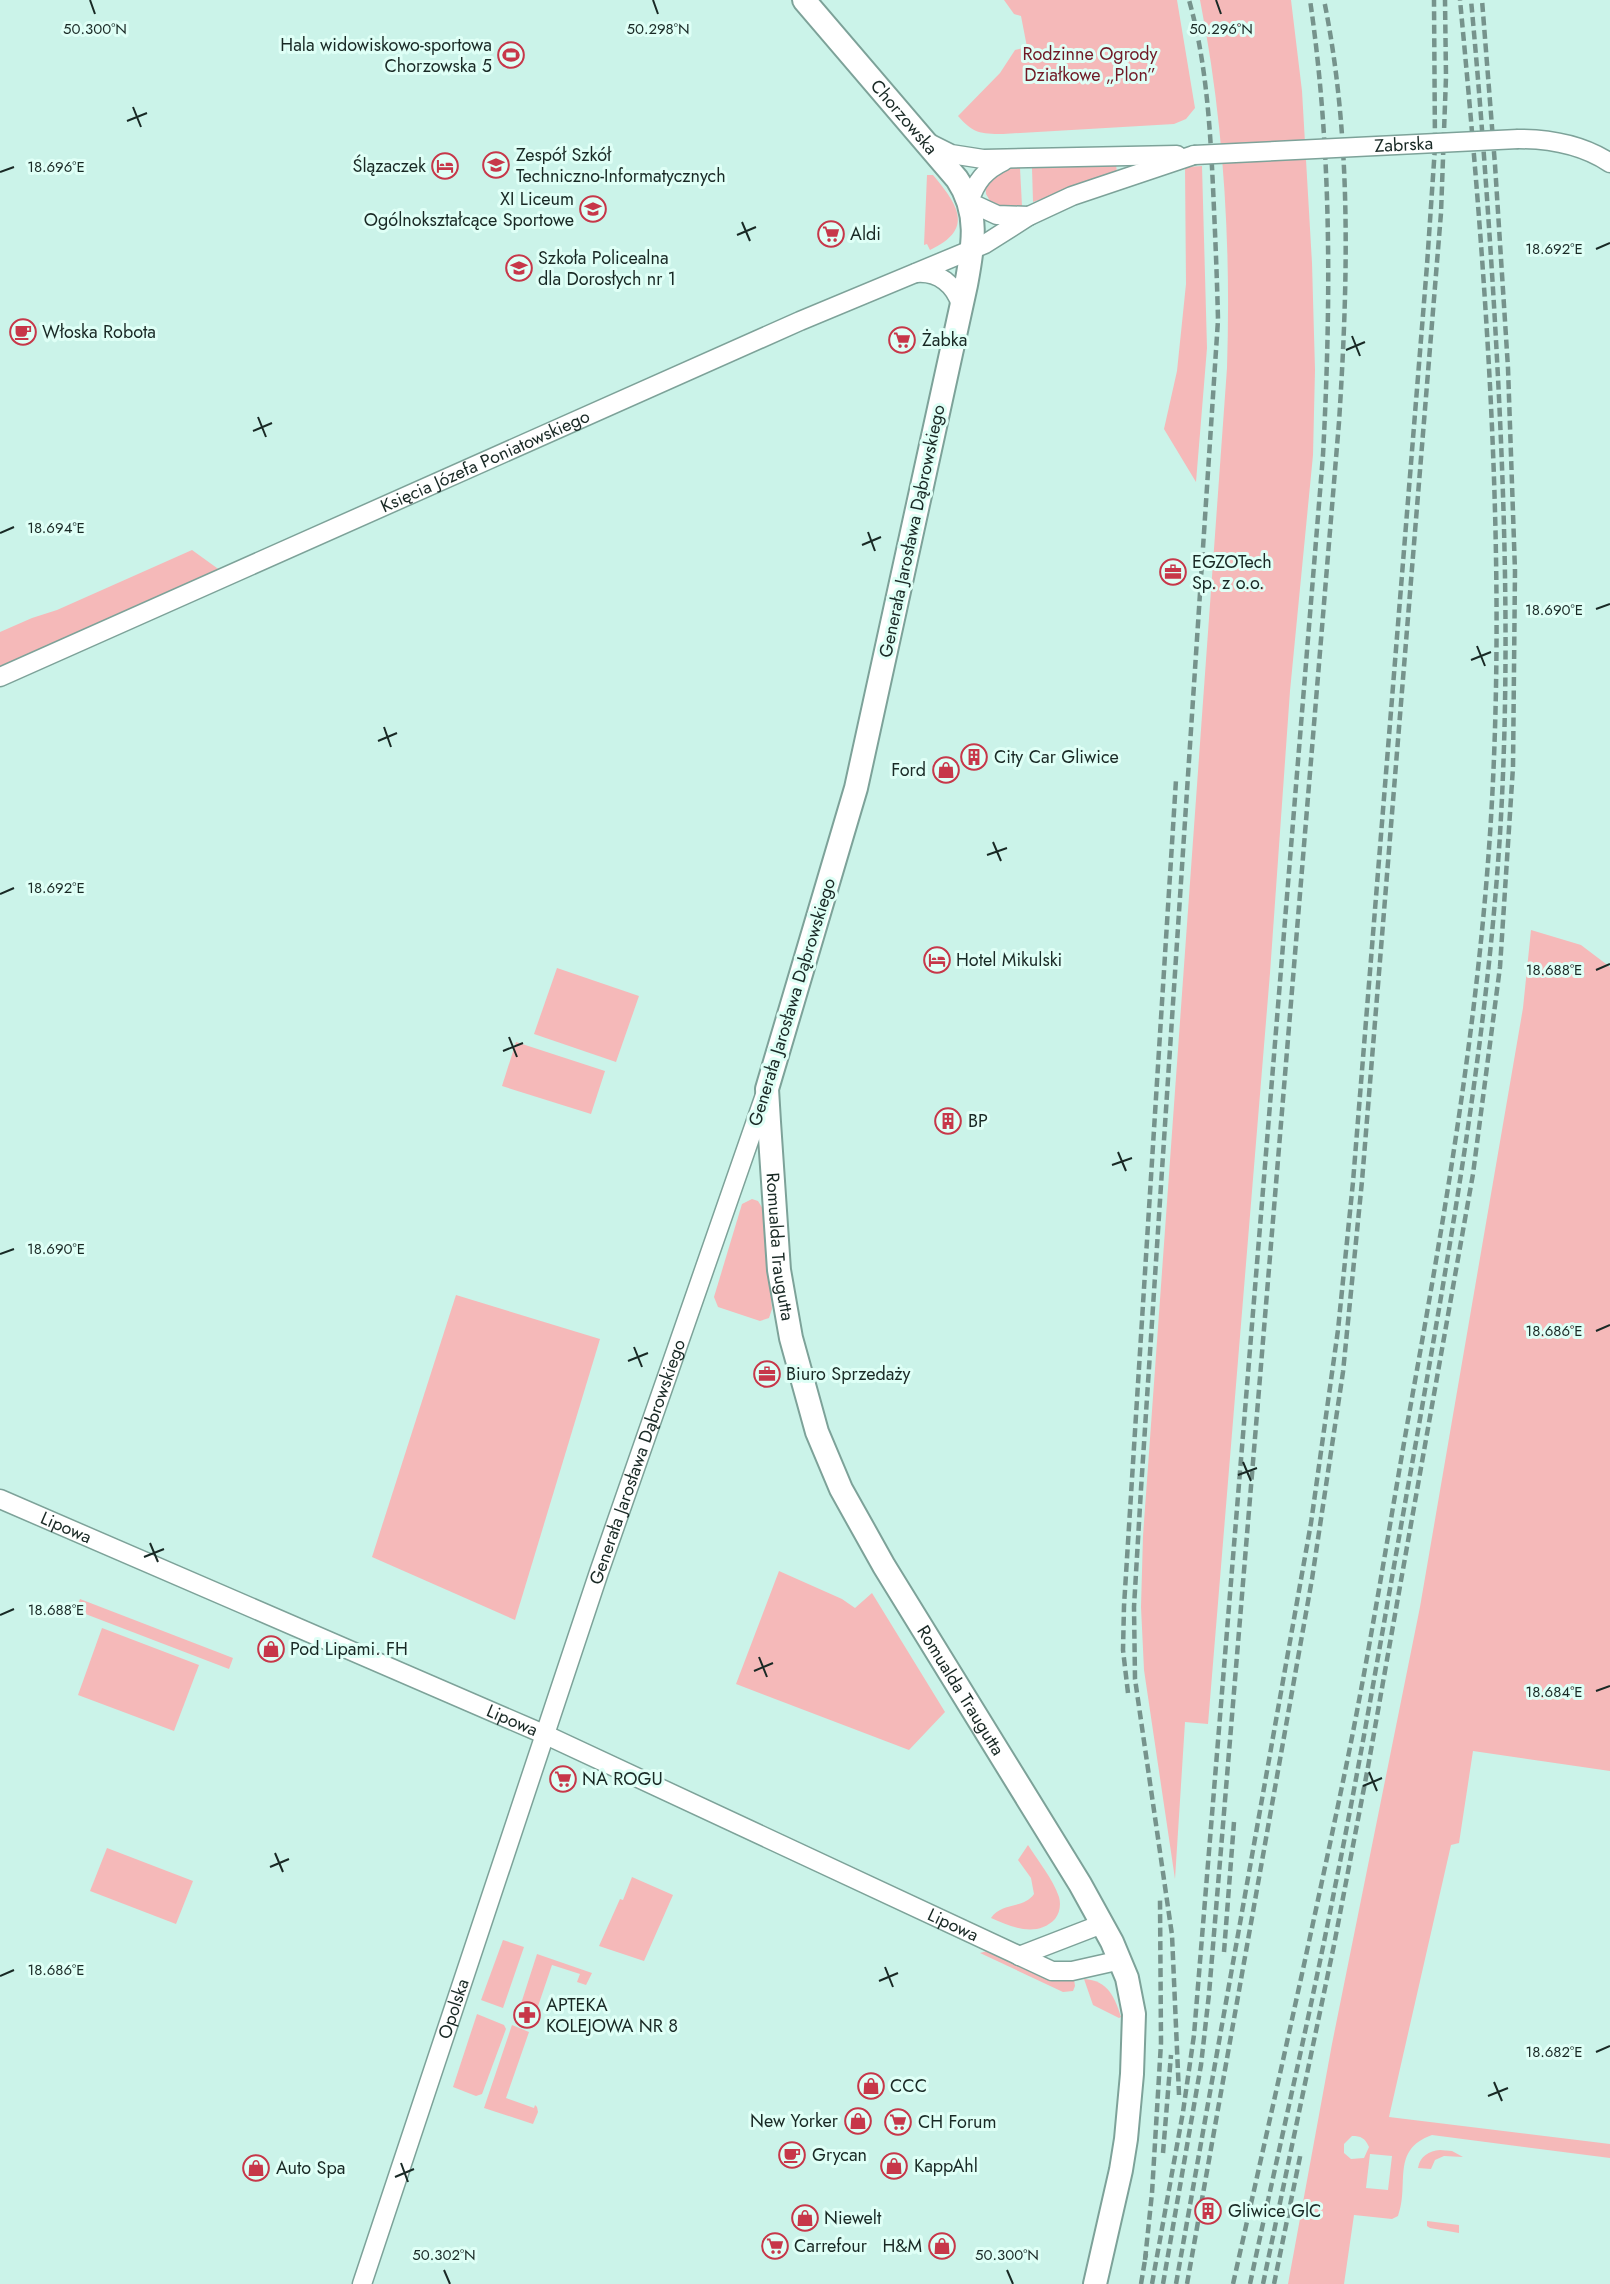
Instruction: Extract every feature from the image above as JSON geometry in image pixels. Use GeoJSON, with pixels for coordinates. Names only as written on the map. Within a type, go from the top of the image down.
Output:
{"type":"FeatureCollection","features":[{"type":"Feature","properties":{"kind":"main road","name":"Chorzowska"},"geometry":{"type":"LineString","coordinates":[[804,0],[957,179],[969,202],[974,227],[972,250]]}},
{"type":"Feature","properties":{"kind":"main road","name":"Generała Jarosława Dąbrowskiego"},"geometry":{"type":"LineString","coordinates":[[767,1089],[856,788],[962,306],[972,250]]}},
{"type":"Feature","properties":{"kind":"main road","name":"Romualda Traugutta"},"geometry":{"type":"LineString","coordinates":[[767,1089],[779,1270],[791,1338],[817,1432],[841,1489],[884,1566],[1080,1884],[1127,1978],[1134,2014],[1132,2074],[1121,2170],[1095,2284]]}},
{"type":"Feature","properties":{"kind":"street","name":"Zabrska"},"geometry":{"type":"LineString","coordinates":[[923,139],[951,154],[1006,160],[1112,155],[1194,155],[1542,139],[1591,152],[1610,163]]}},
{"type":"Feature","properties":{"kind":"street","name":"Zabrska"},"geometry":{"type":"LineString","coordinates":[[972,250],[995,239],[1029,216],[1072,196],[1194,155]]}},
{"type":"Feature","properties":{"kind":"street"},"geometry":{"type":"LineString","coordinates":[[1006,160],[986,171],[978,180],[969,202],[997,215],[1029,216]]}},
{"type":"Feature","properties":{"kind":"street","name":"Księcia Józefa Poniatowskiego"},"geometry":{"type":"LineString","coordinates":[[0,677],[912,273],[972,250]]}},
{"type":"Feature","properties":{"kind":"street"},"geometry":{"type":"LineString","coordinates":[[912,273],[925,272],[940,277],[957,293],[962,306]]}},
{"type":"Feature","properties":{"kind":"street","name":"Generała Jarosława Dąbrowskiego"},"geometry":{"type":"LineString","coordinates":[[546,1734],[612,1535],[767,1089]]}},
{"type":"Feature","properties":{"kind":"street","name":"Lipowa"},"geometry":{"type":"LineString","coordinates":[[0,1499],[546,1734],[1052,1971],[1072,1971],[1120,1960]]}},
{"type":"Feature","properties":{"kind":"street","name":"Opolska"},"geometry":{"type":"LineString","coordinates":[[362,2284],[546,1734]]}},
{"type":"Feature","properties":{"kind":"street"},"geometry":{"type":"LineString","coordinates":[[1019,1956],[1102,1924]]}},
{"type":"Feature","properties":{"kind":"green space","name":"Rodzinne Ogrody Działkowe „Plon”"},"geometry":{"type":"Polygon","coordinates":[[[1004,0],[1177,0],[1195,108],[1186,119],[1174,124],[1003,134],[983,133],[973,129],[958,116],[1000,73],[1015,50],[1027,47],[1021,16],[1014,14],[1004,0]]]}},
{"type":"Feature","properties":{"kind":"green space"},"geometry":{"type":"Polygon","coordinates":[[[1200,0],[1291,0],[1302,91],[1312,263],[1315,370],[1313,455],[1290,691],[1270,973],[1208,1724],[1185,1722],[1175,1879],[1144,1670],[1141,1607],[1143,1536],[1227,368],[1228,276],[1224,183],[1215,91],[1200,0]]]}},
{"type":"Feature","properties":{"kind":"green space"},"geometry":{"type":"Polygon","coordinates":[[[1112,163],[1116,165],[1117,172],[1033,202],[1032,168],[1112,163]]]}},
{"type":"Feature","properties":{"kind":"green space"},"geometry":{"type":"Polygon","coordinates":[[[1202,166],[1207,348],[1196,482],[1164,429],[1177,371],[1186,284],[1185,167],[1202,166]]]}},
{"type":"Feature","properties":{"kind":"green space"},"geometry":{"type":"Polygon","coordinates":[[[1009,168],[1020,168],[1022,206],[1012,209],[993,206],[986,194],[985,181],[1009,168]]]}},
{"type":"Feature","properties":{"kind":"green space"},"geometry":{"type":"Polygon","coordinates":[[[927,175],[933,175],[942,186],[955,206],[958,216],[953,234],[930,250],[927,244],[924,245],[927,175]]]}},
{"type":"Feature","properties":{"kind":"green space"},"geometry":{"type":"Polygon","coordinates":[[[192,550],[228,576],[0,671],[0,632],[57,610],[192,550]]]}},
{"type":"Feature","properties":{"kind":"green space"},"geometry":{"type":"Polygon","coordinates":[[[1531,930],[1581,945],[1610,967],[1610,1771],[1473,1751],[1459,1843],[1451,1845],[1389,2117],[1610,2144],[1610,2158],[1432,2135],[1419,2141],[1411,2149],[1406,2159],[1398,2216],[1392,2219],[1354,2215],[1344,2284],[1288,2284],[1332,2044],[1420,1607],[1523,1008],[1531,930]],[[1352,2136],[1344,2144],[1344,2153],[1351,2159],[1364,2158],[1369,2147],[1362,2138],[1352,2136]],[[1370,2154],[1366,2188],[1388,2190],[1392,2156],[1370,2154]]]}},
{"type":"Feature","properties":{"kind":"green space"},"geometry":{"type":"Polygon","coordinates":[[[557,968],[639,996],[616,1062],[534,1034],[557,968]]]}},
{"type":"Feature","properties":{"kind":"green space"},"geometry":{"type":"Polygon","coordinates":[[[516,1042],[605,1071],[591,1114],[502,1086],[516,1042]]]}},
{"type":"Feature","properties":{"kind":"green space"},"geometry":{"type":"Polygon","coordinates":[[[752,1199],[758,1201],[763,1209],[772,1309],[769,1318],[760,1321],[718,1307],[714,1297],[742,1204],[752,1199]]]}},
{"type":"Feature","properties":{"kind":"green space"},"geometry":{"type":"Polygon","coordinates":[[[456,1295],[600,1339],[515,1620],[372,1557],[456,1295]]]}},
{"type":"Feature","properties":{"kind":"green space"},"geometry":{"type":"Polygon","coordinates":[[[779,1571],[842,1599],[855,1608],[872,1593],[945,1712],[909,1750],[736,1684],[779,1571]]]}},
{"type":"Feature","properties":{"kind":"green space"},"geometry":{"type":"Polygon","coordinates":[[[80,1599],[233,1658],[229,1669],[75,1610],[80,1599]]]}},
{"type":"Feature","properties":{"kind":"green space"},"geometry":{"type":"Polygon","coordinates":[[[102,1628],[199,1665],[174,1731],[78,1695],[102,1628]]]}},
{"type":"Feature","properties":{"kind":"green space"},"geometry":{"type":"Polygon","coordinates":[[[1028,1845],[1053,1884],[1060,1903],[1055,1919],[1048,1925],[1024,1929],[991,1918],[1001,1910],[1030,1899],[1034,1894],[1031,1878],[1018,1860],[1028,1845]]]}},
{"type":"Feature","properties":{"kind":"green space"},"geometry":{"type":"Polygon","coordinates":[[[107,1848],[193,1881],[176,1924],[90,1891],[107,1848]]]}},
{"type":"Feature","properties":{"kind":"green space"},"geometry":{"type":"Polygon","coordinates":[[[632,1877],[673,1895],[644,1961],[599,1946],[620,1899],[623,1900],[632,1877]]]}},
{"type":"Feature","properties":{"kind":"green space"},"geometry":{"type":"Polygon","coordinates":[[[503,1940],[524,1947],[503,2008],[481,2000],[503,1940]]]}},
{"type":"Feature","properties":{"kind":"green space"},"geometry":{"type":"Polygon","coordinates":[[[987,1951],[1074,1979],[1073,1991],[1063,1992],[980,1953],[987,1951]]]}},
{"type":"Feature","properties":{"kind":"green space"},"geometry":{"type":"Polygon","coordinates":[[[537,1954],[592,1973],[586,1985],[577,1982],[580,1974],[552,1965],[534,2018],[518,2013],[537,1954]]]}},
{"type":"Feature","properties":{"kind":"green space"},"geometry":{"type":"Polygon","coordinates":[[[1084,1979],[1105,1986],[1113,1997],[1121,2017],[1093,2005],[1084,1979]]]}},
{"type":"Feature","properties":{"kind":"green space"},"geometry":{"type":"Polygon","coordinates":[[[477,2014],[504,2025],[506,2029],[482,2094],[476,2096],[453,2087],[477,2014]]]}},
{"type":"Feature","properties":{"kind":"green space"},"geometry":{"type":"Polygon","coordinates":[[[512,2025],[529,2032],[506,2098],[534,2108],[535,2105],[538,2112],[533,2124],[484,2108],[512,2025]]]}},
{"type":"Feature","properties":{"kind":"green space"},"geometry":{"type":"Polygon","coordinates":[[[1440,2150],[1452,2151],[1463,2157],[1444,2156],[1435,2160],[1431,2169],[1418,2168],[1426,2155],[1440,2150]]]}},
{"type":"Feature","properties":{"kind":"green space"},"geometry":{"type":"Polygon","coordinates":[[[1427,2221],[1459,2225],[1459,2233],[1430,2228],[1427,2226],[1427,2221]]]}},
{"type":"Feature","properties":{"kind":"railway"},"geometry":{"type":"LineString","coordinates":[[1179,2095],[1172,1935],[1135,1679],[1134,1607],[1218,320],[1209,116],[1200,46],[1189,0]]}},
{"type":"Feature","properties":{"kind":"railway"},"geometry":{"type":"LineString","coordinates":[[1152,2284],[1183,2112],[1194,2035],[1323,455],[1328,227],[1322,113],[1310,0]]}},
{"type":"Feature","properties":{"kind":"railway"},"geometry":{"type":"LineString","coordinates":[[1163,2284],[1201,2065],[1209,1994],[1339,422],[1346,263],[1345,210],[1339,104],[1324,0]]}},
{"type":"Feature","properties":{"kind":"railway"},"geometry":{"type":"LineString","coordinates":[[1176,2284],[1311,1523],[1338,1330],[1353,1182],[1427,265],[1435,147],[1434,0]]}},
{"type":"Feature","properties":{"kind":"railway"},"geometry":{"type":"LineString","coordinates":[[1187,2284],[1312,1579],[1343,1372],[1362,1181],[1441,213],[1446,77],[1445,0]]}},
{"type":"Feature","properties":{"kind":"railway"},"geometry":{"type":"LineString","coordinates":[[1233,2284],[1319,1893],[1363,1677],[1446,1201],[1477,981],[1490,834],[1497,626],[1492,417],[1486,312],[1460,0]]}},
{"type":"Feature","properties":{"kind":"railway"},"geometry":{"type":"LineString","coordinates":[[1250,2284],[1325,1937],[1377,1665],[1455,1215],[1477,1063],[1494,911],[1503,766],[1505,562],[1493,289],[1471,0]]}},
{"type":"Feature","properties":{"kind":"railway"},"geometry":{"type":"LineString","coordinates":[[1263,2284],[1334,1945],[1368,1767],[1473,1174],[1500,967],[1513,767],[1515,571],[1508,368],[1482,0]]}},
{"type":"Feature","properties":{"kind":"railway"},"geometry":{"type":"LineString","coordinates":[[1128,1693],[1123,1650],[1124,1606],[1176,780]]}},
{"type":"Feature","properties":{"kind":"railway"},"geometry":{"type":"LineString","coordinates":[[1224,1952],[1234,1822]]}},
{"type":"Feature","properties":{"kind":"railway"},"geometry":{"type":"LineString","coordinates":[[1145,2260],[1152,2193],[1161,2043],[1160,1900]]}},
{"type":"Feature","properties":{"kind":"railway"},"geometry":{"type":"LineString","coordinates":[[1163,2153],[1171,2055]]}},
{"type":"Feature","properties":{"kind":"railway"},"geometry":{"type":"LineString","coordinates":[[1274,2284],[1301,2152]]}},
{"type":"Feature","properties":{"kind":"railway"},"geometry":{"type":"LineString","coordinates":[[1141,2284],[1146,2254]]}},
{"type":"Feature","properties":{"kind":"place","name":"Hala widowiskowo-sportowa Chorzowska 5"},"geometry":{"type":"Point","coordinates":[511,55]}},
{"type":"Feature","properties":{"kind":"place","name":"Zespół Szkół Techniczno-Informatycznych"},"geometry":{"type":"Point","coordinates":[496,165]}},
{"type":"Feature","properties":{"kind":"place","name":"Ślązaczek"},"geometry":{"type":"Point","coordinates":[445,166]}},
{"type":"Feature","properties":{"kind":"place","name":"XI Liceum Ogólnokształcące Sportowe"},"geometry":{"type":"Point","coordinates":[593,209]}},
{"type":"Feature","properties":{"kind":"place","name":"Aldi"},"geometry":{"type":"Point","coordinates":[831,234]}},
{"type":"Feature","properties":{"kind":"place","name":"Szkoła Policealna dla Dorosłych nr 1"},"geometry":{"type":"Point","coordinates":[519,268]}},
{"type":"Feature","properties":{"kind":"place","name":"Włoska Robota"},"geometry":{"type":"Point","coordinates":[23,332]}},
{"type":"Feature","properties":{"kind":"place","name":"Żabka"},"geometry":{"type":"Point","coordinates":[902,340]}},
{"type":"Feature","properties":{"kind":"place","name":"EGZOTech Sp. z o.o."},"geometry":{"type":"Point","coordinates":[1173,572]}},
{"type":"Feature","properties":{"kind":"place","name":"City Car Gliwice"},"geometry":{"type":"Point","coordinates":[974,757]}},
{"type":"Feature","properties":{"kind":"place","name":"Ford"},"geometry":{"type":"Point","coordinates":[946,770]}},
{"type":"Feature","properties":{"kind":"place","name":"Hotel Mikulski"},"geometry":{"type":"Point","coordinates":[937,960]}},
{"type":"Feature","properties":{"kind":"place","name":"BP"},"geometry":{"type":"Point","coordinates":[948,1121]}},
{"type":"Feature","properties":{"kind":"place","name":"Biuro Sprzedaży"},"geometry":{"type":"Point","coordinates":[767,1374]}},
{"type":"Feature","properties":{"kind":"place","name":"Pod Lipami. FH"},"geometry":{"type":"Point","coordinates":[271,1649]}},
{"type":"Feature","properties":{"kind":"place","name":"NA ROGU"},"geometry":{"type":"Point","coordinates":[563,1779]}},
{"type":"Feature","properties":{"kind":"place","name":"APTEKA KOLEJOWA NR 8"},"geometry":{"type":"Point","coordinates":[527,2015]}},
{"type":"Feature","properties":{"kind":"place","name":"CCC"},"geometry":{"type":"Point","coordinates":[871,2086]}},
{"type":"Feature","properties":{"kind":"place","name":"New Yorker"},"geometry":{"type":"Point","coordinates":[858,2121]}},
{"type":"Feature","properties":{"kind":"place","name":"CH Forum"},"geometry":{"type":"Point","coordinates":[898,2122]}},
{"type":"Feature","properties":{"kind":"place","name":"Grycan"},"geometry":{"type":"Point","coordinates":[792,2155]}},
{"type":"Feature","properties":{"kind":"place","name":"KappAhl"},"geometry":{"type":"Point","coordinates":[894,2166]}},
{"type":"Feature","properties":{"kind":"place","name":"Auto Spa"},"geometry":{"type":"Point","coordinates":[256,2168]}},
{"type":"Feature","properties":{"kind":"place","name":"Gliwice GlC"},"geometry":{"type":"Point","coordinates":[1208,2211]}},
{"type":"Feature","properties":{"kind":"place","name":"Niewelt"},"geometry":{"type":"Point","coordinates":[805,2218]}},
{"type":"Feature","properties":{"kind":"place","name":"Carrefour"},"geometry":{"type":"Point","coordinates":[775,2246]}},
{"type":"Feature","properties":{"kind":"place","name":"H&M"},"geometry":{"type":"Point","coordinates":[942,2246]}}]}
